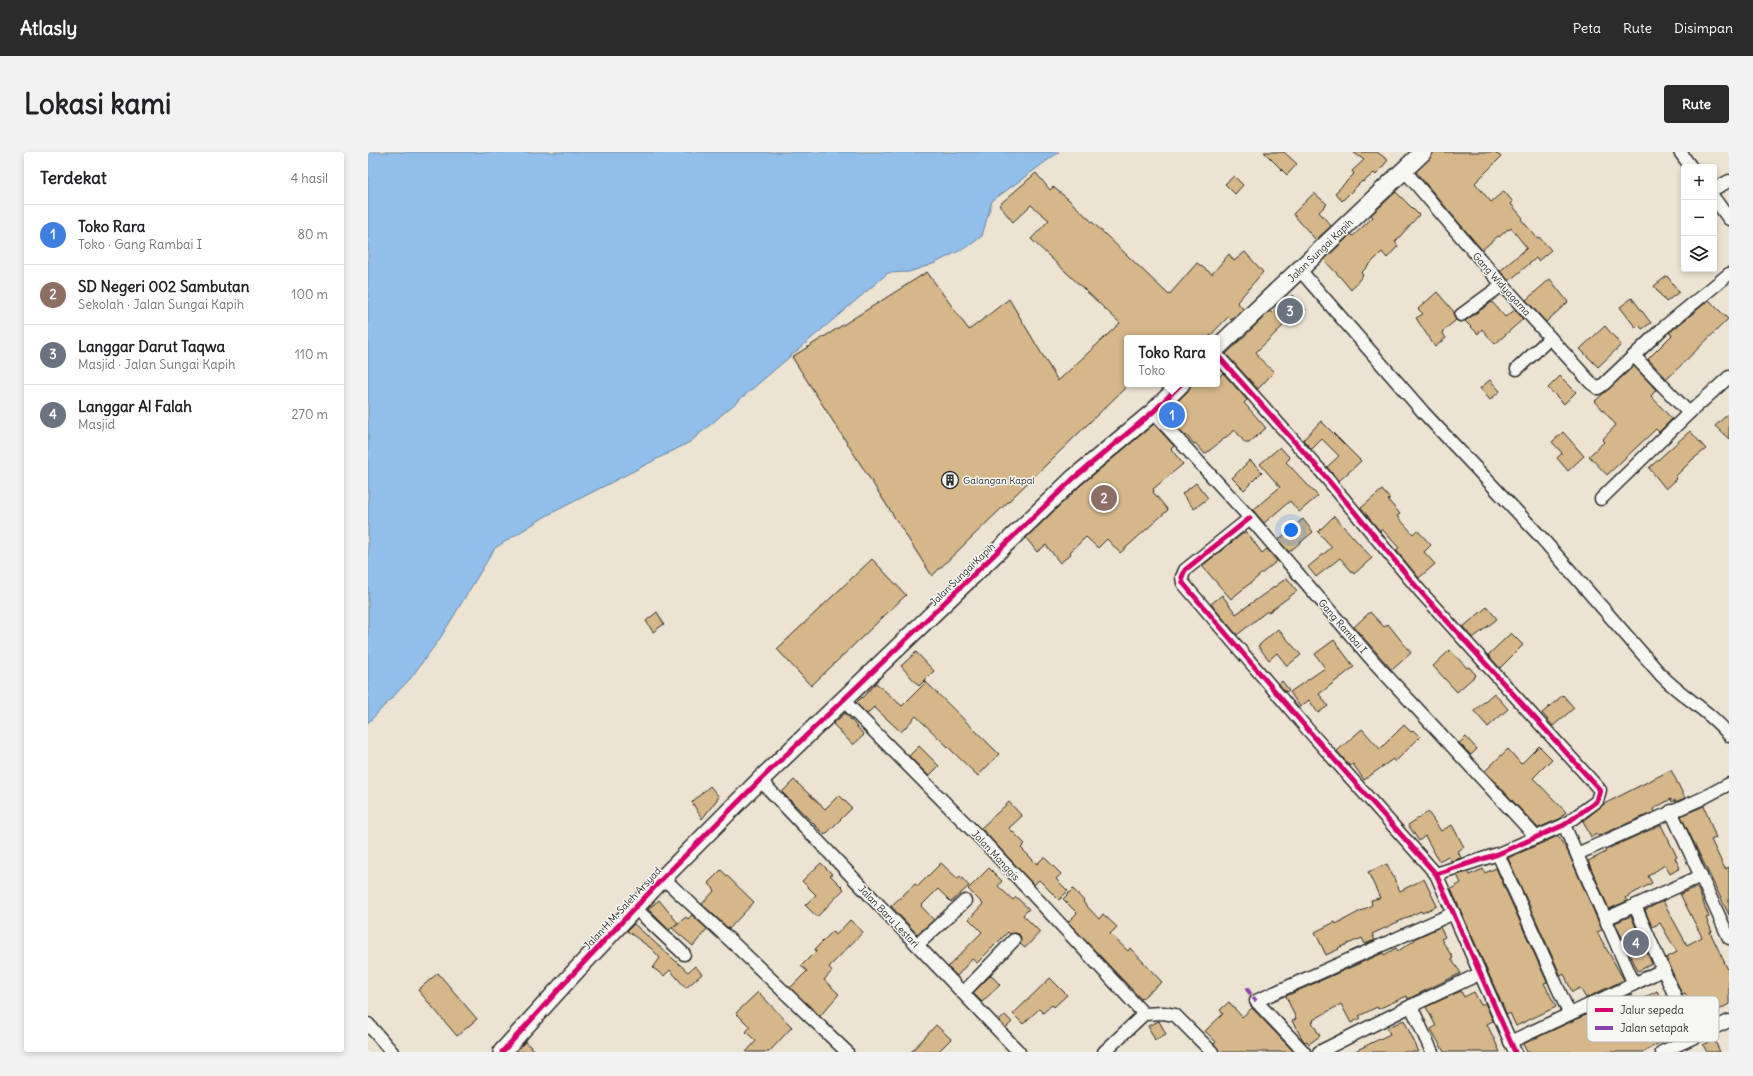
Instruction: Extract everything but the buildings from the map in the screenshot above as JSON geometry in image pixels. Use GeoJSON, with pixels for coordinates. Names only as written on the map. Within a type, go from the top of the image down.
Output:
{"type":"FeatureCollection","features":[{"type":"Feature","properties":{"kind":"street","name":"Jalan Sungai Kapih"},"geometry":{"type":"LineString","coordinates":[[1220,345],[1423,152]]}},
{"type":"Feature","properties":{"kind":"street"},"geometry":{"type":"LineString","coordinates":[[1680,152],[1689,164]]}},
{"type":"Feature","properties":{"kind":"street","name":"Gang Widyagama"},"geometry":{"type":"LineString","coordinates":[[1404,170],[1502,285],[1591,383],[1598,388],[1634,356]]}},
{"type":"Feature","properties":{"kind":"street"},"geometry":{"type":"LineString","coordinates":[[1717,187],[1729,181]]}},
{"type":"Feature","properties":{"kind":"street"},"geometry":{"type":"LineString","coordinates":[[1715,200],[1729,219]]}},
{"type":"Feature","properties":{"kind":"street"},"geometry":{"type":"LineString","coordinates":[[1299,270],[1424,413],[1539,535],[1661,675],[1675,690],[1697,704],[1719,722],[1729,735]]}},
{"type":"Feature","properties":{"kind":"street"},"geometry":{"type":"LineString","coordinates":[[1689,413],[1634,356],[1696,300],[1729,274]]}},
{"type":"Feature","properties":{"kind":"street"},"geometry":{"type":"LineString","coordinates":[[1461,315],[1502,285]]}},
{"type":"Feature","properties":{"kind":"street"},"geometry":{"type":"LineString","coordinates":[[1517,369],[1550,338]]}},
{"type":"Feature","properties":{"kind":"street"},"geometry":{"type":"LineString","coordinates":[[1220,358],[1319,469],[1420,591],[1600,790],[1598,801],[1564,825],[1498,854],[1436,874]]}},
{"type":"Feature","properties":{"kind":"street"},"geometry":{"type":"LineString","coordinates":[[1601,499],[1689,413],[1729,377]]}},
{"type":"Feature","properties":{"kind":"street","name":"Jalan Sungai Kapih"},"geometry":{"type":"LineString","coordinates":[[760,780],[1074,478],[1153,412],[1178,387]]}},
{"type":"Feature","properties":{"kind":"street","name":"Gang Rambai I"},"geometry":{"type":"LineString","coordinates":[[1153,412],[1250,518],[1374,662],[1536,837]]}},
{"type":"Feature","properties":{"kind":"street"},"geometry":{"type":"LineString","coordinates":[[1250,518],[1185,570],[1182,577],[1183,582],[1309,731],[1436,874],[1512,1047],[1570,1013],[1587,1005]]}},
{"type":"Feature","properties":{"kind":"street","name":"Jalan Manggis"},"geometry":{"type":"LineString","coordinates":[[843,700],[986,844],[1144,1014]]}},
{"type":"Feature","properties":{"kind":"street","name":"Jalan H.M. Saleh Arsyad"},"geometry":{"type":"LineString","coordinates":[[502,1052],[663,878],[760,780]]}},
{"type":"Feature","properties":{"kind":"street","name":"Jalan Baru Lestari"},"geometry":{"type":"LineString","coordinates":[[760,780],[1019,1052]]}},
{"type":"Feature","properties":{"kind":"street"},"geometry":{"type":"LineString","coordinates":[[1577,854],[1701,799],[1729,784]]}},
{"type":"Feature","properties":{"kind":"street"},"geometry":{"type":"LineString","coordinates":[[1671,811],[1729,938]]}},
{"type":"Feature","properties":{"kind":"street"},"geometry":{"type":"LineString","coordinates":[[1564,825],[1634,984]]}},
{"type":"Feature","properties":{"kind":"street"},"geometry":{"type":"LineString","coordinates":[[1498,854],[1540,943],[1570,1013]]}},
{"type":"Feature","properties":{"kind":"street"},"geometry":{"type":"LineString","coordinates":[[1605,918],[1701,876]]}},
{"type":"Feature","properties":{"kind":"street"},"geometry":{"type":"LineString","coordinates":[[663,878],[847,1052]]}},
{"type":"Feature","properties":{"kind":"street"},"geometry":{"type":"LineString","coordinates":[[917,945],[965,901]]}},
{"type":"Feature","properties":{"kind":"street"},"geometry":{"type":"LineString","coordinates":[[1635,906],[1676,996]]}},
{"type":"Feature","properties":{"kind":"street"},"geometry":{"type":"LineString","coordinates":[[635,908],[684,954]]}},
{"type":"Feature","properties":{"kind":"street"},"geometry":{"type":"LineString","coordinates":[[1304,1052],[1256,1001],[1454,913]]}},
{"type":"Feature","properties":{"kind":"street"},"geometry":{"type":"LineString","coordinates":[[963,993],[1014,940]]}},
{"type":"Feature","properties":{"kind":"street"},"geometry":{"type":"LineString","coordinates":[[1608,996],[1664,969]]}},
{"type":"Feature","properties":{"kind":"street"},"geometry":{"type":"LineString","coordinates":[[1319,1052],[1479,974]]}},
{"type":"Feature","properties":{"kind":"street"},"geometry":{"type":"LineString","coordinates":[[1411,1006],[1432,1052]]}},
{"type":"Feature","properties":{"kind":"street"},"geometry":{"type":"LineString","coordinates":[[1104,1052],[1144,1014],[1163,1013],[1174,1015],[1212,1052]]}},
{"type":"Feature","properties":{"kind":"street"},"geometry":{"type":"LineString","coordinates":[[1719,1025],[1729,1021]]}},
{"type":"Feature","properties":{"kind":"street"},"geometry":{"type":"LineString","coordinates":[[368,1024],[392,1052]]}},
{"type":"Feature","properties":{"kind":"street"},"geometry":{"type":"LineString","coordinates":[[1662,1052],[1683,1042]]}},
{"type":"Feature","properties":{"kind":"water"},"geometry":{"type":"Polygon","coordinates":[[[368,152],[1059,152],[992,201],[982,236],[969,246],[933,264],[909,272],[888,273],[690,442],[546,516],[495,548],[439,640],[410,679],[368,723],[368,152]]]}},
{"type":"Feature","properties":{"kind":"marked path"},"geometry":{"type":"LineString","coordinates":[[1246,988],[1256,1001]]}},
{"type":"Feature","properties":{"kind":"cycle path"},"geometry":{"type":"LineString","coordinates":[[1220,358],[1319,469],[1420,591],[1600,790],[1597,801],[1564,825],[1498,854],[1436,874]]}},
{"type":"Feature","properties":{"kind":"cycle path"},"geometry":{"type":"LineString","coordinates":[[502,1052],[663,878],[760,780],[1074,478],[1153,412],[1178,387]]}},
{"type":"Feature","properties":{"kind":"cycle path"},"geometry":{"type":"LineString","coordinates":[[1250,518],[1185,570],[1182,577],[1183,583],[1309,731],[1436,874],[1515,1052]]}},
{"type":"Feature","properties":{"kind":"place","name":"Langgar Darut Taqwa"},"geometry":{"type":"Point","coordinates":[1290,311]}},
{"type":"Feature","properties":{"kind":"place","name":"Toko Rara"},"geometry":{"type":"Point","coordinates":[1172,415]}},
{"type":"Feature","properties":{"kind":"place","name":"Galangan Kapal"},"geometry":{"type":"Point","coordinates":[950,480]}},
{"type":"Feature","properties":{"kind":"place","name":"SD Negeri 002 Sambutan"},"geometry":{"type":"Point","coordinates":[1104,498]}},
{"type":"Feature","properties":{"kind":"place","name":"Langgar Al Falah"},"geometry":{"type":"Point","coordinates":[1636,943]}}]}
